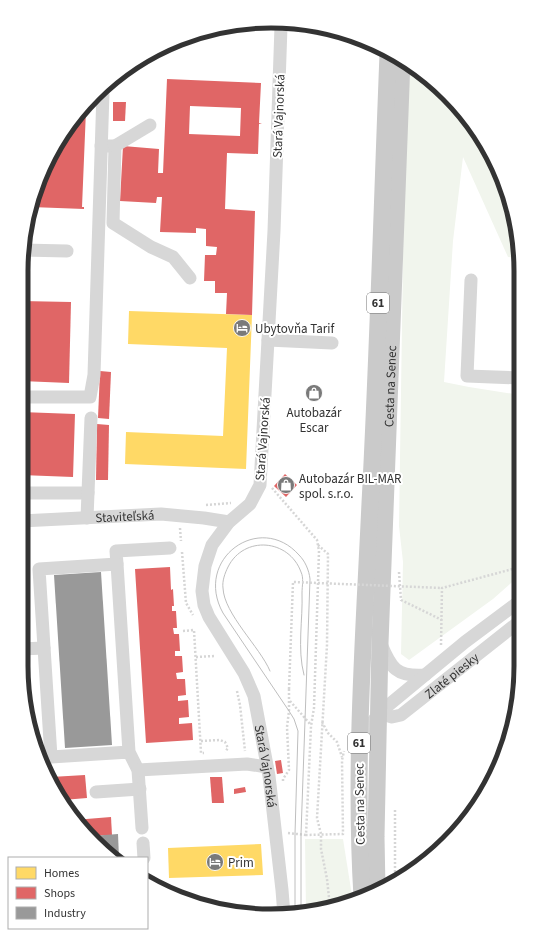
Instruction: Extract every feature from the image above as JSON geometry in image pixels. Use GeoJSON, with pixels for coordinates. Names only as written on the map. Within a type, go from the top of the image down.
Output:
{"type":"FeatureCollection","features":[{"type":"Feature","properties":{"kind":"main road","name":"Cesta na Senec"},"geometry":{"type":"LineString","coordinates":[[362,892],[359,828],[351,749],[362,664],[372,458],[388,59]]}},
{"type":"Feature","properties":{"kind":"main road","name":"Cesta na Senec"},"geometry":{"type":"LineString","coordinates":[[377,885],[376,837],[380,643],[402,67]]}},
{"type":"Feature","properties":{"kind":"street","name":"Stará Vajnorská"},"geometry":{"type":"LineString","coordinates":[[281,29],[274,232],[260,485],[250,504],[229,522],[212,545],[207,558],[202,591],[204,605],[209,617],[244,673],[254,696],[267,767],[276,834],[283,908]]}},
{"type":"Feature","properties":{"kind":"street"},"geometry":{"type":"LineString","coordinates":[[28,397],[90,397],[94,375],[103,95]]}},
{"type":"Feature","properties":{"kind":"street"},"geometry":{"type":"LineString","coordinates":[[101,146],[115,146],[150,125]]}},
{"type":"Feature","properties":{"kind":"street"},"geometry":{"type":"LineString","coordinates":[[115,146],[113,223],[151,248],[173,258],[190,278]]}},
{"type":"Feature","properties":{"kind":"street"},"geometry":{"type":"LineString","coordinates":[[29,250],[67,251]]}},
{"type":"Feature","properties":{"kind":"street"},"geometry":{"type":"LineString","coordinates":[[471,280],[467,376],[514,378]]}},
{"type":"Feature","properties":{"kind":"street"},"geometry":{"type":"LineString","coordinates":[[268,340],[332,342]]}},
{"type":"Feature","properties":{"kind":"street"},"geometry":{"type":"LineString","coordinates":[[87,518],[91,418]]}},
{"type":"Feature","properties":{"kind":"street"},"geometry":{"type":"LineString","coordinates":[[28,493],[88,493]]}},
{"type":"Feature","properties":{"kind":"street","name":"Staviteľská"},"geometry":{"type":"LineString","coordinates":[[28,521],[161,514],[229,522]]}},
{"type":"Feature","properties":{"kind":"street"},"geometry":{"type":"LineString","coordinates":[[142,828],[138,770],[129,752],[116,551],[170,548]]}},
{"type":"Feature","properties":{"kind":"street"},"geometry":{"type":"LineString","coordinates":[[117,564],[39,569],[44,648],[46,757],[129,752]]}},
{"type":"Feature","properties":{"kind":"street","name":"Zlaté piesky"},"geometry":{"type":"LineString","coordinates":[[351,749],[370,727],[379,713],[465,642],[514,606]]}},
{"type":"Feature","properties":{"kind":"street","name":"Zlaté piesky"},"geometry":{"type":"LineString","coordinates":[[379,713],[392,717],[401,715],[514,626]]}},
{"type":"Feature","properties":{"kind":"street","name":"Zlaté piesky"},"geometry":{"type":"LineString","coordinates":[[380,643],[389,661],[397,670],[409,675],[425,675]]}},
{"type":"Feature","properties":{"kind":"street"},"geometry":{"type":"LineString","coordinates":[[28,649],[44,648]]}},
{"type":"Feature","properties":{"kind":"street","name":"Cesta na Senec"},"geometry":{"type":"LineString","coordinates":[[362,664],[372,700],[379,713]]}},
{"type":"Feature","properties":{"kind":"street"},"geometry":{"type":"LineString","coordinates":[[138,770],[247,764],[267,767]]}},
{"type":"Feature","properties":{"kind":"street"},"geometry":{"type":"LineString","coordinates":[[96,792],[140,789]]}},
{"type":"Feature","properties":{"kind":"street"},"geometry":{"type":"LineString","coordinates":[[143,843],[144,857]]}},
{"type":"Feature","properties":{"kind":"path"},"geometry":{"type":"LineString","coordinates":[[262,469],[274,490],[317,540],[320,551],[314,708],[311,726],[306,835]]}},
{"type":"Feature","properties":{"kind":"path"},"geometry":{"type":"LineString","coordinates":[[201,505],[238,503]]}},
{"type":"Feature","properties":{"kind":"path"},"geometry":{"type":"LineString","coordinates":[[179,516],[186,603],[194,616]]}},
{"type":"Feature","properties":{"kind":"path"},"geometry":{"type":"LineString","coordinates":[[318,544],[328,554],[327,645],[317,818],[321,834],[320,849],[328,879],[330,902]]}},
{"type":"Feature","properties":{"kind":"path"},"geometry":{"type":"LineString","coordinates":[[284,786],[283,778],[289,770],[287,727],[290,700],[289,689],[294,582],[442,588],[514,568]]}},
{"type":"Feature","properties":{"kind":"path"},"geometry":{"type":"LineString","coordinates":[[441,645],[442,588]]}},
{"type":"Feature","properties":{"kind":"path"},"geometry":{"type":"LineString","coordinates":[[401,600],[442,620]]}},
{"type":"Feature","properties":{"kind":"path"},"geometry":{"type":"LineString","coordinates":[[183,631],[194,630],[201,753],[207,753]]}},
{"type":"Feature","properties":{"kind":"path"},"geometry":{"type":"LineString","coordinates":[[196,657],[215,656]]}},
{"type":"Feature","properties":{"kind":"path"},"geometry":{"type":"LineString","coordinates":[[237,689],[247,764]]}},
{"type":"Feature","properties":{"kind":"path"},"geometry":{"type":"LineString","coordinates":[[290,700],[311,726]]}},
{"type":"Feature","properties":{"kind":"path"},"geometry":{"type":"LineString","coordinates":[[288,833],[306,835],[343,834],[343,757],[336,742],[328,733],[322,722]]}},
{"type":"Feature","properties":{"kind":"path"},"geometry":{"type":"LineString","coordinates":[[201,741],[220,740],[225,742],[228,748],[225,752],[219,752]]}},
{"type":"Feature","properties":{"kind":"path"},"geometry":{"type":"LineString","coordinates":[[343,757],[351,749]]}},
{"type":"Feature","properties":{"kind":"path"},"geometry":{"type":"LineString","coordinates":[[395,810],[396,874]]}},
{"type":"Feature","properties":{"kind":"shaded area"},"geometry":{"type":"Polygon","coordinates":[[[410,72],[431,88],[454,111],[473,136],[489,164],[496,178],[506,208],[512,239],[513,257],[508,257],[463,157],[453,241],[444,382],[514,394],[514,580],[493,599],[409,660],[401,654],[403,562],[399,526],[405,124],[410,72]]]}},
{"type":"Feature","properties":{"kind":"shaded area"},"geometry":{"type":"Polygon","coordinates":[[[305,839],[343,839],[352,895],[334,901],[306,906],[305,839]]]}},
{"type":"Feature","properties":{"kind":"building: Homes"},"geometry":{"type":"Polygon","coordinates":[[[129,311],[252,315],[246,469],[125,464],[126,432],[223,436],[227,348],[128,344],[129,311]]]}},
{"type":"Feature","properties":{"kind":"building: Homes","name":"Prim"},"geometry":{"type":"Polygon","coordinates":[[[261,844],[263,875],[169,878],[168,848],[261,844]]]}},
{"type":"Feature","properties":{"kind":"building: Shops"},"geometry":{"type":"Polygon","coordinates":[[[167,79],[261,83],[259,123],[262,124],[259,124],[258,154],[227,153],[225,209],[255,211],[252,315],[226,314],[227,293],[215,293],[215,281],[204,281],[205,255],[216,255],[217,247],[206,246],[206,229],[196,228],[196,233],[160,232],[162,197],[157,197],[156,203],[120,201],[123,146],[159,149],[158,173],[163,173],[167,79]],[[190,106],[189,134],[240,136],[241,108],[190,106]]]}},
{"type":"Feature","properties":{"kind":"building: Shops"},"geometry":{"type":"Polygon","coordinates":[[[113,102],[126,102],[125,121],[113,121],[113,102]]]}},
{"type":"Feature","properties":{"kind":"building: Shops"},"geometry":{"type":"Polygon","coordinates":[[[86,114],[82,207],[84,207],[84,209],[36,207],[46,178],[53,164],[69,136],[86,114]]]}},
{"type":"Feature","properties":{"kind":"building: Shops"},"geometry":{"type":"Polygon","coordinates":[[[28,301],[71,302],[69,383],[28,381],[28,301]]]}},
{"type":"Feature","properties":{"kind":"building: Shops"},"geometry":{"type":"Polygon","coordinates":[[[100,371],[111,372],[109,419],[98,418],[100,371]]]}},
{"type":"Feature","properties":{"kind":"building: Shops"},"geometry":{"type":"Polygon","coordinates":[[[28,412],[75,414],[73,477],[28,475],[28,412]]]}},
{"type":"Feature","properties":{"kind":"building: Shops"},"geometry":{"type":"Polygon","coordinates":[[[97,424],[109,425],[108,480],[96,480],[97,424]]]}},
{"type":"Feature","properties":{"kind":"building: Shops","name":"Autobazár BIL-MAR spol. s.r.o."},"geometry":{"type":"Polygon","coordinates":[[[285,474],[297,485],[286,497],[274,486],[285,474]]]}},
{"type":"Feature","properties":{"kind":"building: Shops"},"geometry":{"type":"Polygon","coordinates":[[[170,567],[171,590],[173,589],[174,606],[172,606],[172,611],[176,611],[177,628],[173,628],[174,634],[179,634],[180,651],[175,651],[175,656],[182,656],[183,672],[176,673],[177,679],[185,679],[186,695],[178,696],[178,701],[188,700],[189,717],[179,718],[179,724],[192,723],[193,740],[146,743],[135,569],[170,567]]]}},
{"type":"Feature","properties":{"kind":"building: Shops"},"geometry":{"type":"Polygon","coordinates":[[[281,760],[283,773],[277,774],[275,761],[281,760]]]}},
{"type":"Feature","properties":{"kind":"building: Shops"},"geometry":{"type":"Polygon","coordinates":[[[85,775],[87,798],[68,800],[55,777],[85,775]]]}},
{"type":"Feature","properties":{"kind":"building: Shops"},"geometry":{"type":"Polygon","coordinates":[[[210,777],[222,777],[224,803],[212,803],[210,777]]]}},
{"type":"Feature","properties":{"kind":"building: Shops"},"geometry":{"type":"Polygon","coordinates":[[[245,787],[246,792],[234,794],[234,789],[245,787]]]}},
{"type":"Feature","properties":{"kind":"building: Shops"},"geometry":{"type":"Polygon","coordinates":[[[111,817],[112,835],[97,836],[82,819],[111,817]]]}},
{"type":"Feature","properties":{"kind":"building: Industry"},"geometry":{"type":"Polygon","coordinates":[[[101,572],[112,745],[65,748],[54,575],[101,572]]]}},
{"type":"Feature","properties":{"kind":"building: Industry"},"geometry":{"type":"Polygon","coordinates":[[[118,834],[119,856],[111,849],[97,836],[118,834]]]}},
{"type":"Feature","properties":{"kind":"tram line"},"geometry":{"type":"LineString","coordinates":[[295,908],[295,834],[298,731],[294,719],[289,711],[223,613],[216,593],[217,575],[224,559],[235,547],[250,540],[266,538],[283,543],[299,555],[308,569],[310,579],[301,834],[301,907]]}},
{"type":"Feature","properties":{"kind":"tram line"},"geometry":{"type":"LineString","coordinates":[[270,671],[259,652],[229,609],[223,588],[223,580],[226,572],[235,557],[244,550],[255,546],[266,545],[277,547],[287,553],[295,561],[302,574],[301,655],[304,675]]}},
{"type":"Feature","properties":{"kind":"place","name":"Ubytovňa Tarif"},"geometry":{"type":"Point","coordinates":[242,328]}},
{"type":"Feature","properties":{"kind":"place","name":"Autobazár Escar"},"geometry":{"type":"Point","coordinates":[314,393]}},
{"type":"Feature","properties":{"kind":"place","name":"Autobazár BIL-MAR spol. s.r.o."},"geometry":{"type":"Point","coordinates":[286,485]}},
{"type":"Feature","properties":{"kind":"place","name":"Prim"},"geometry":{"type":"Point","coordinates":[215,862]}}]}
